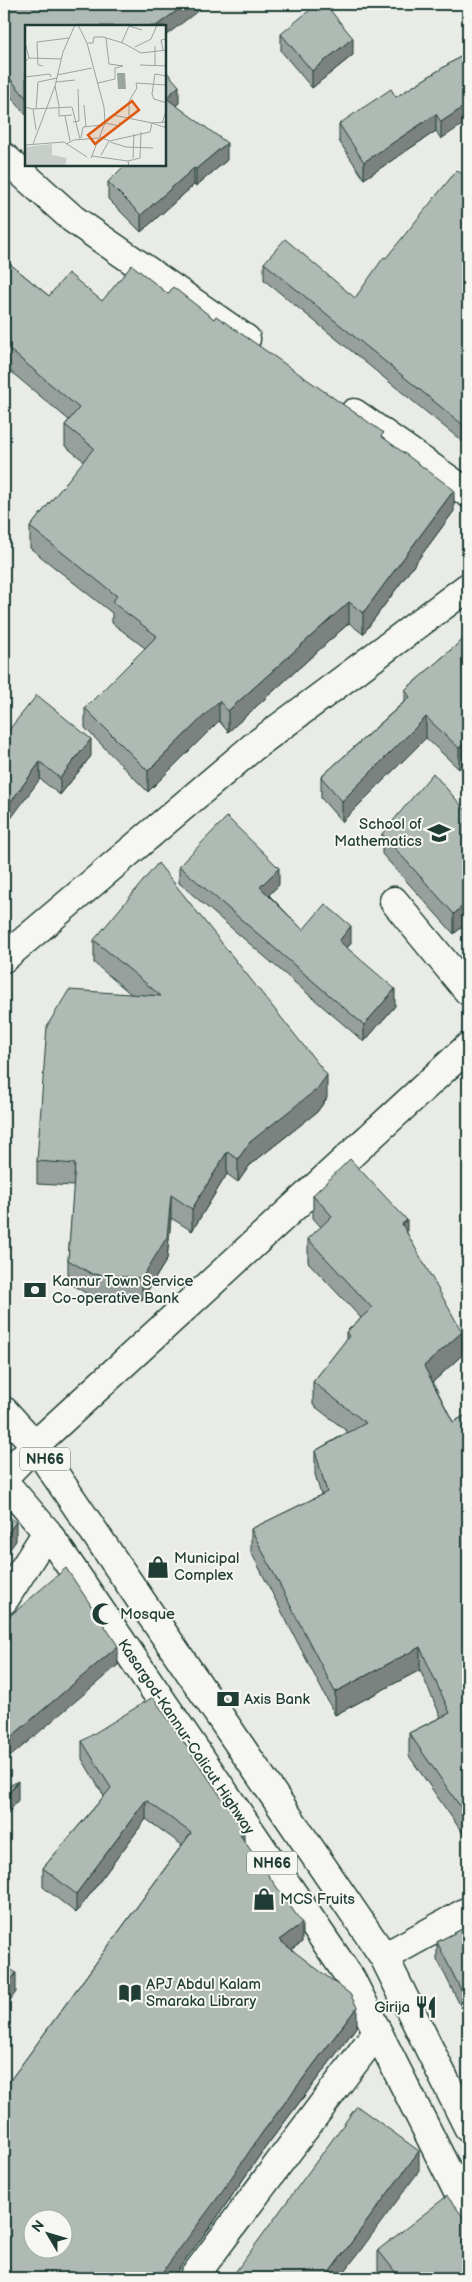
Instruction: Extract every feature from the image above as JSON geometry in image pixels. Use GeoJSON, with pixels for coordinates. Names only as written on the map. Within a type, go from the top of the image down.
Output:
{"type":"FeatureCollection","features":[{"type":"Feature","properties":{"kind":"main road"},"geometry":{"type":"LineString","coordinates":[[4,158],[73,219],[267,353]]}},
{"type":"Feature","properties":{"kind":"main road"},"geometry":{"type":"LineString","coordinates":[[331,398],[468,493]]}},
{"type":"Feature","properties":{"kind":"main road"},"geometry":{"type":"LineString","coordinates":[[4,958],[254,747],[468,587]]}},
{"type":"Feature","properties":{"kind":"main road"},"geometry":{"type":"LineString","coordinates":[[394,901],[468,991]]}},
{"type":"Feature","properties":{"kind":"main road"},"geometry":{"type":"LineString","coordinates":[[4,1477],[35,1445],[468,1047]]}},
{"type":"Feature","properties":{"kind":"main road","name":"NH66"},"geometry":{"type":"LineString","coordinates":[[4,1411],[35,1445],[384,1957],[468,2127]]}},
{"type":"Feature","properties":{"kind":"main road","name":"Kasargod-Kannur-Calicut Highway"},"geometry":{"type":"LineString","coordinates":[[4,1482],[46,1532],[351,1979],[468,2212]]}},
{"type":"Feature","properties":{"kind":"main road"},"geometry":{"type":"LineString","coordinates":[[4,1600],[46,1532]]}},
{"type":"Feature","properties":{"kind":"main road"},"geometry":{"type":"LineString","coordinates":[[384,1957],[468,1910]]}},
{"type":"Feature","properties":{"kind":"main road"},"geometry":{"type":"LineString","coordinates":[[193,2278],[377,2032]]}},
{"type":"Feature","properties":{"kind":"building"},"geometry":{"type":"Polygon","coordinates":[[[4,4],[186,4],[157,25],[25,25],[25,97],[4,71],[4,4]]]}},
{"type":"Feature","properties":{"kind":"building"},"geometry":{"type":"Polygon","coordinates":[[[317,4],[325,4],[353,38],[312,71],[281,34],[317,4]]]}},
{"type":"Feature","properties":{"kind":"building"},"geometry":{"type":"Polygon","coordinates":[[[468,52],[468,104],[441,122],[436,114],[364,162],[339,124],[391,89],[396,97],[468,52]]]}},
{"type":"Feature","properties":{"kind":"building"},"geometry":{"type":"Polygon","coordinates":[[[166,71],[179,86],[166,98],[166,71]]]}},
{"type":"Feature","properties":{"kind":"building"},"geometry":{"type":"Polygon","coordinates":[[[166,98],[227,143],[196,169],[194,168],[141,215],[108,182],[124,166],[166,166],[166,98]]]}},
{"type":"Feature","properties":{"kind":"building"},"geometry":{"type":"Polygon","coordinates":[[[457,170],[468,179],[468,429],[264,263],[285,239],[355,298],[384,257],[386,258],[457,170]]]}},
{"type":"Feature","properties":{"kind":"building"},"geometry":{"type":"Polygon","coordinates":[[[4,259],[49,296],[68,273],[102,301],[132,265],[168,294],[173,287],[214,319],[216,316],[384,433],[381,436],[454,490],[363,613],[349,602],[228,711],[219,701],[148,771],[85,708],[157,636],[112,602],[117,596],[30,527],[94,448],[65,425],[79,408],[4,345],[4,259]]]}},
{"type":"Feature","properties":{"kind":"building"},"geometry":{"type":"Polygon","coordinates":[[[468,635],[468,740],[459,748],[426,717],[342,801],[321,777],[410,697],[405,690],[468,635]]]}},
{"type":"Feature","properties":{"kind":"building"},"geometry":{"type":"Polygon","coordinates":[[[37,695],[91,739],[60,778],[40,762],[4,811],[4,736],[37,695]]]}},
{"type":"Feature","properties":{"kind":"building"},"geometry":{"type":"Polygon","coordinates":[[[433,773],[468,813],[468,901],[454,914],[382,834],[433,773]]]}},
{"type":"Feature","properties":{"kind":"building"},"geometry":{"type":"Polygon","coordinates":[[[227,817],[279,868],[260,887],[303,930],[325,904],[351,926],[339,941],[395,989],[364,1025],[179,866],[227,817]]]}},
{"type":"Feature","properties":{"kind":"building"},"geometry":{"type":"Polygon","coordinates":[[[158,863],[327,1075],[317,1089],[250,1142],[238,1159],[227,1152],[192,1209],[171,1195],[167,1237],[142,1278],[92,1274],[68,1260],[75,1164],[37,1161],[47,1026],[69,990],[161,996],[94,940],[158,863]]]}},
{"type":"Feature","properties":{"kind":"building"},"geometry":{"type":"Polygon","coordinates":[[[350,1159],[407,1220],[402,1224],[462,1332],[424,1366],[453,1422],[468,1414],[468,1809],[464,1812],[409,1733],[450,1713],[420,1647],[335,1692],[251,1529],[327,1492],[315,1451],[366,1423],[313,1382],[349,1336],[346,1332],[372,1308],[308,1239],[332,1216],[313,1195],[350,1159]]]}},
{"type":"Feature","properties":{"kind":"building"},"geometry":{"type":"Polygon","coordinates":[[[4,1513],[16,1522],[4,1538],[4,1513]]]}},
{"type":"Feature","properties":{"kind":"building"},"geometry":{"type":"Polygon","coordinates":[[[66,1568],[118,1646],[4,1743],[4,1621],[66,1568]]]}},
{"type":"Feature","properties":{"kind":"building"},"geometry":{"type":"Polygon","coordinates":[[[153,1697],[241,1826],[244,1832],[240,1835],[302,1923],[279,1940],[350,1994],[357,2007],[262,2133],[216,2200],[158,2278],[4,2278],[4,2084],[6,2086],[191,1833],[146,1800],[76,1894],[43,1868],[111,1788],[82,1741],[153,1697]]]}},
{"type":"Feature","properties":{"kind":"building"},"geometry":{"type":"Polygon","coordinates":[[[18,1781],[4,1800],[4,1789],[18,1781]]]}},
{"type":"Feature","properties":{"kind":"building"},"geometry":{"type":"Polygon","coordinates":[[[468,1926],[468,1989],[462,1992],[437,1942],[468,1926]]]}},
{"type":"Feature","properties":{"kind":"building"},"geometry":{"type":"Polygon","coordinates":[[[4,1964],[16,1973],[4,1990],[4,1964]]]}},
{"type":"Feature","properties":{"kind":"building"},"geometry":{"type":"Polygon","coordinates":[[[357,2106],[419,2151],[325,2278],[231,2278],[357,2106]]]}},
{"type":"Feature","properties":{"kind":"building"},"geometry":{"type":"Polygon","coordinates":[[[447,2196],[468,2223],[468,2278],[400,2278],[378,2250],[447,2196]]]}},
{"type":"Feature","properties":{"kind":"place","name":"School of Mathematics"},"geometry":{"type":"Point","coordinates":[439,833]}},
{"type":"Feature","properties":{"kind":"place","name":"Kannur Town Service Co-operative Bank"},"geometry":{"type":"Point","coordinates":[35,1290]}},
{"type":"Feature","properties":{"kind":"place","name":"Municipal Complex"},"geometry":{"type":"Point","coordinates":[158,1567]}},
{"type":"Feature","properties":{"kind":"place","name":"Mosque"},"geometry":{"type":"Point","coordinates":[103,1614]}},
{"type":"Feature","properties":{"kind":"place","name":"Axis Bank"},"geometry":{"type":"Point","coordinates":[228,1699]}},
{"type":"Feature","properties":{"kind":"place","name":"MCS Fruits"},"geometry":{"type":"Point","coordinates":[264,1899]}},
{"type":"Feature","properties":{"kind":"place","name":"APJ Abdul Kalam Smaraka Library"},"geometry":{"type":"Point","coordinates":[130,1993]}},
{"type":"Feature","properties":{"kind":"place","name":"Girija"},"geometry":{"type":"Point","coordinates":[426,2007]}}]}
